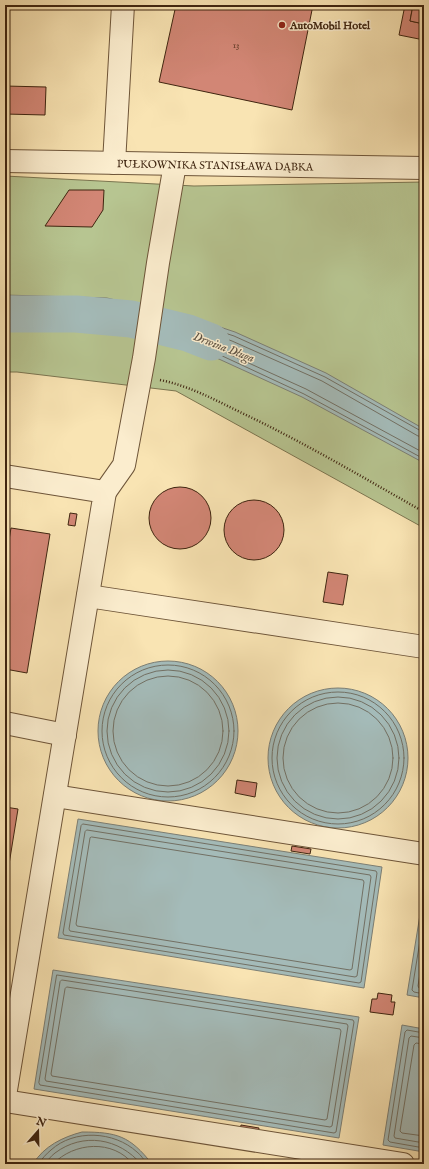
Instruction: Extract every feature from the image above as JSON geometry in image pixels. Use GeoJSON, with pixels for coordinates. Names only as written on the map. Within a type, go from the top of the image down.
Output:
{"type":"FeatureCollection","features":[{"type":"Feature","properties":{"kind":"street"},"geometry":{"type":"LineString","coordinates":[[114,163],[123,5]]}},
{"type":"Feature","properties":{"kind":"street","name":"PUŁKOWNIKA STANISŁAWA DĄBKA"},"geometry":{"type":"LineString","coordinates":[[5,161],[424,168]]}},
{"type":"Feature","properties":{"kind":"street"},"geometry":{"type":"LineString","coordinates":[[5,1096],[105,492],[124,465],[142,367],[175,164]]}},
{"type":"Feature","properties":{"kind":"street"},"geometry":{"type":"LineString","coordinates":[[5,476],[105,492]]}},
{"type":"Feature","properties":{"kind":"street"},"geometry":{"type":"LineString","coordinates":[[88,596],[424,647]]}},
{"type":"Feature","properties":{"kind":"street"},"geometry":{"type":"LineString","coordinates":[[5,723],[65,735]]}},
{"type":"Feature","properties":{"kind":"street"},"geometry":{"type":"LineString","coordinates":[[55,796],[424,854]]}},
{"type":"Feature","properties":{"kind":"street"},"geometry":{"type":"LineString","coordinates":[[5,1102],[403,1164]]}},
{"type":"Feature","properties":{"kind":"path"},"geometry":{"type":"LineString","coordinates":[[142,367],[220,402],[305,444],[424,512]]}},
{"type":"Feature","properties":{"kind":"green space"},"geometry":{"type":"Polygon","coordinates":[[[5,176],[194,186],[424,182],[424,528],[176,391],[17,372],[5,372],[5,176]]]}},
{"type":"Feature","properties":{"kind":"water"},"geometry":{"type":"Polygon","coordinates":[[[5,295],[107,298],[137,305],[129,332],[65,326],[5,326],[5,295]]]}},
{"type":"Feature","properties":{"kind":"water"},"geometry":{"type":"Polygon","coordinates":[[[164,312],[184,315],[235,332],[326,373],[424,429],[424,463],[302,397],[186,344],[161,341],[164,312]]]}},
{"type":"Feature","properties":{"kind":"water"},"geometry":{"type":"Polygon","coordinates":[[[168,661],[188,664],[201,669],[222,687],[230,698],[235,711],[238,731],[235,751],[230,764],[212,785],[201,793],[188,798],[168,801],[148,798],[135,793],[114,775],[106,764],[101,751],[98,731],[101,711],[106,698],[124,677],[135,669],[148,664],[168,661]]]}},
{"type":"Feature","properties":{"kind":"water"},"geometry":{"type":"Polygon","coordinates":[[[338,688],[358,691],[371,696],[392,714],[400,725],[405,738],[408,758],[405,778],[400,791],[382,812],[371,820],[358,825],[338,828],[318,825],[305,820],[284,802],[276,791],[271,778],[268,758],[271,738],[276,725],[294,704],[305,696],[318,691],[338,688]]]}},
{"type":"Feature","properties":{"kind":"water"},"geometry":{"type":"Polygon","coordinates":[[[78,819],[382,867],[364,988],[58,938],[78,819]]]}},
{"type":"Feature","properties":{"kind":"water"},"geometry":{"type":"Polygon","coordinates":[[[424,890],[424,998],[407,995],[424,890]]]}},
{"type":"Feature","properties":{"kind":"water"},"geometry":{"type":"Polygon","coordinates":[[[53,970],[359,1017],[339,1138],[34,1089],[53,970]]]}},
{"type":"Feature","properties":{"kind":"water"},"geometry":{"type":"Polygon","coordinates":[[[402,1025],[424,1029],[424,1152],[383,1145],[402,1025]]]}},
{"type":"Feature","properties":{"kind":"water"},"geometry":{"type":"Polygon","coordinates":[[[82,1132],[105,1133],[122,1138],[137,1147],[152,1164],[33,1164],[48,1147],[54,1143],[82,1132]]]}},
{"type":"Feature","properties":{"kind":"water"},"geometry":{"type":"Polygon","coordinates":[[[250,1160],[271,1160],[286,1164],[235,1164],[250,1160]]]}},
{"type":"Feature","properties":{"kind":"building"},"geometry":{"type":"Polygon","coordinates":[[[176,5],[263,5],[272,7],[272,5],[313,5],[292,110],[159,82],[176,5]]]}},
{"type":"Feature","properties":{"kind":"building"},"geometry":{"type":"Polygon","coordinates":[[[405,5],[413,5],[410,21],[424,24],[424,40],[399,35],[405,5]]]}},
{"type":"Feature","properties":{"kind":"building"},"geometry":{"type":"Polygon","coordinates":[[[413,5],[424,5],[424,24],[410,21],[413,5]]]}},
{"type":"Feature","properties":{"kind":"building"},"geometry":{"type":"Polygon","coordinates":[[[5,86],[46,87],[45,115],[5,114],[5,86]]]}},
{"type":"Feature","properties":{"kind":"building"},"geometry":{"type":"Polygon","coordinates":[[[69,190],[104,190],[103,210],[92,227],[45,226],[69,190]]]}},
{"type":"Feature","properties":{"kind":"building"},"geometry":{"type":"Polygon","coordinates":[[[180,487],[197,492],[202,496],[206,501],[211,518],[206,535],[202,540],[197,544],[180,549],[163,544],[158,540],[154,535],[149,518],[154,501],[158,496],[163,492],[180,487]]]}},
{"type":"Feature","properties":{"kind":"building"},"geometry":{"type":"Polygon","coordinates":[[[248,500],[260,500],[271,505],[279,513],[284,524],[282,542],[271,555],[260,560],[248,560],[237,555],[229,547],[224,536],[224,524],[229,513],[237,505],[248,500]]]}},
{"type":"Feature","properties":{"kind":"building"},"geometry":{"type":"Polygon","coordinates":[[[70,513],[77,514],[75,526],[68,525],[70,513]]]}},
{"type":"Feature","properties":{"kind":"building"},"geometry":{"type":"Polygon","coordinates":[[[11,528],[50,534],[27,673],[5,669],[5,564],[11,528]]]}},
{"type":"Feature","properties":{"kind":"building"},"geometry":{"type":"Polygon","coordinates":[[[328,572],[348,575],[343,605],[323,602],[328,572]]]}},
{"type":"Feature","properties":{"kind":"building"},"geometry":{"type":"Polygon","coordinates":[[[237,780],[257,783],[255,797],[235,793],[237,780]]]}},
{"type":"Feature","properties":{"kind":"building"},"geometry":{"type":"Polygon","coordinates":[[[5,807],[18,809],[5,889],[5,807]]]}},
{"type":"Feature","properties":{"kind":"building"},"geometry":{"type":"Polygon","coordinates":[[[292,846],[311,849],[310,854],[291,851],[292,846]]]}},
{"type":"Feature","properties":{"kind":"building"},"geometry":{"type":"Polygon","coordinates":[[[378,993],[392,995],[391,1002],[395,1002],[393,1015],[370,1012],[372,999],[377,999],[378,993]]]}},
{"type":"Feature","properties":{"kind":"building"},"geometry":{"type":"Polygon","coordinates":[[[241,1125],[259,1128],[258,1133],[240,1130],[241,1125]]]}},
{"type":"Feature","properties":{"kind":"waterway","name":"Drwina Długa"},"geometry":{"type":"LineString","coordinates":[[5,314],[76,314],[131,319],[188,333],[211,342]]}},
{"type":"Feature","properties":{"kind":"place","name":"AutoMobil Hotel"},"geometry":{"type":"Point","coordinates":[282,25]}}]}
